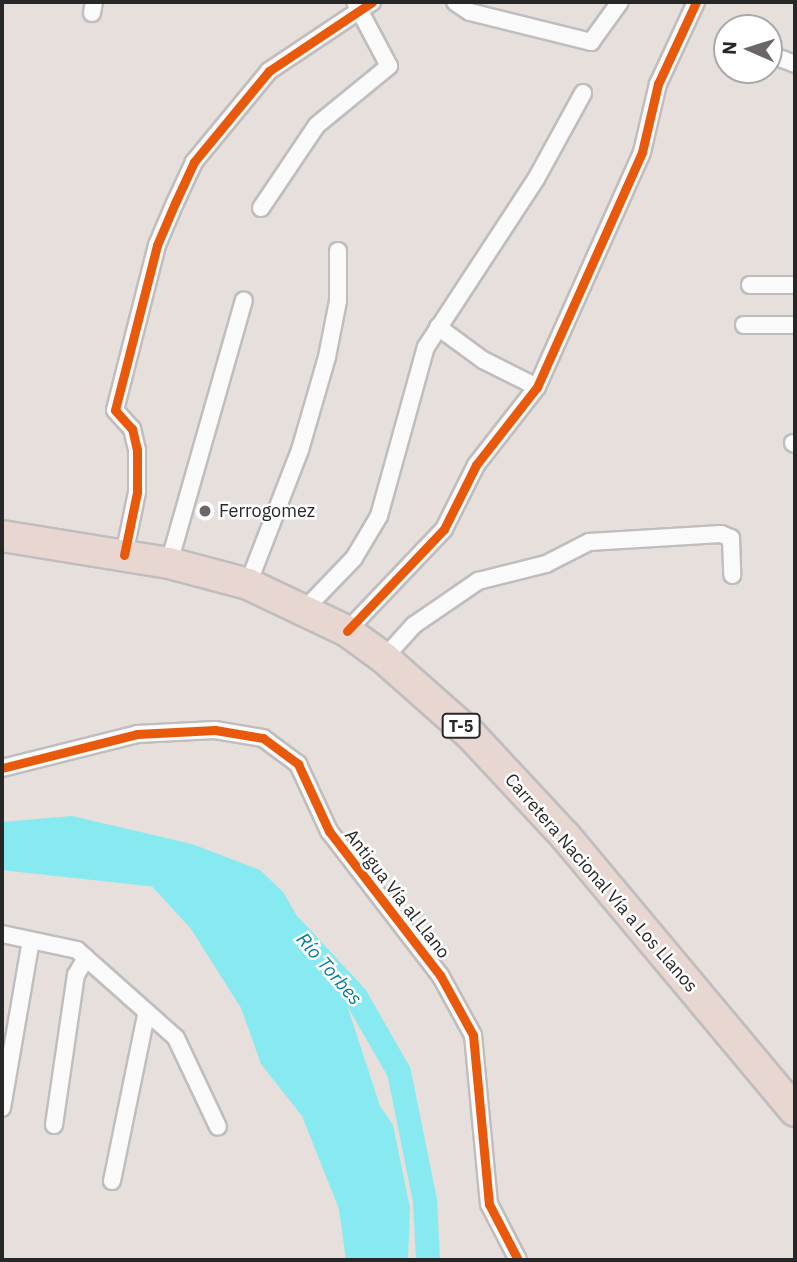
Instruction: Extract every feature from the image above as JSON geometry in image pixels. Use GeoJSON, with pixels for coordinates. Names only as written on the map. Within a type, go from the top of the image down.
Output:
{"type":"FeatureCollection","features":[{"type":"Feature","properties":{"kind":"highway","name":"Carretera Nacional Vía a Los Llanos"},"geometry":{"type":"LineString","coordinates":[[2,536],[169,563],[248,584],[347,631],[384,657],[471,735],[566,837],[795,1111]]}},
{"type":"Feature","properties":{"kind":"street"},"geometry":{"type":"LineString","coordinates":[[124,555],[137,492],[137,450],[132,429],[115,410],[157,245],[175,203],[194,162],[269,71],[357,8],[372,2]]}},
{"type":"Feature","properties":{"kind":"street"},"geometry":{"type":"LineString","coordinates":[[456,2],[470,12],[591,42],[620,2]]}},
{"type":"Feature","properties":{"kind":"street"},"geometry":{"type":"LineString","coordinates":[[347,631],[444,529],[477,465],[537,387],[642,152],[658,84],[696,2]]}},
{"type":"Feature","properties":{"kind":"street"},"geometry":{"type":"LineString","coordinates":[[261,208],[317,125],[388,66],[357,8]]}},
{"type":"Feature","properties":{"kind":"street"},"geometry":{"type":"LineString","coordinates":[[305,609],[354,558],[379,516],[419,368],[438,327],[536,179],[583,93]]}},
{"type":"Feature","properties":{"kind":"street"},"geometry":{"type":"LineString","coordinates":[[248,584],[300,450],[327,356],[338,301],[338,251]]}},
{"type":"Feature","properties":{"kind":"street"},"geometry":{"type":"LineString","coordinates":[[750,285],[795,285]]}},
{"type":"Feature","properties":{"kind":"street"},"geometry":{"type":"LineString","coordinates":[[169,563],[244,300]]}},
{"type":"Feature","properties":{"kind":"street"},"geometry":{"type":"LineString","coordinates":[[744,325],[795,325]]}},
{"type":"Feature","properties":{"kind":"street"},"geometry":{"type":"LineString","coordinates":[[438,327],[483,360],[537,387]]}},
{"type":"Feature","properties":{"kind":"street"},"geometry":{"type":"LineString","coordinates":[[384,657],[414,625],[478,581],[546,564],[589,542],[721,534],[731,538],[732,575]]}},
{"type":"Feature","properties":{"kind":"street","name":"Antigua Vía al Llano"},"geometry":{"type":"LineString","coordinates":[[2,768],[137,734],[215,730],[263,738],[298,764],[329,831],[440,975],[473,1035],[489,1204],[518,1260]]}},
{"type":"Feature","properties":{"kind":"street"},"geometry":{"type":"LineString","coordinates":[[2,934],[77,950],[146,1016],[176,1038],[218,1127]]}},
{"type":"Feature","properties":{"kind":"street"},"geometry":{"type":"LineString","coordinates":[[2,1108],[31,940]]}},
{"type":"Feature","properties":{"kind":"street"},"geometry":{"type":"LineString","coordinates":[[54,1125],[76,975],[86,958]]}},
{"type":"Feature","properties":{"kind":"street"},"geometry":{"type":"LineString","coordinates":[[111,1181],[146,1016]]}},
{"type":"Feature","properties":{"kind":"water"},"geometry":{"type":"Polygon","coordinates":[[[72,816],[192,844],[260,870],[283,892],[345,999],[380,1106],[393,1125],[410,1208],[408,1260],[346,1260],[339,1209],[302,1116],[261,1064],[241,1008],[191,929],[150,884],[93,856],[2,851],[2,822],[72,816]]]}},
{"type":"Feature","properties":{"kind":"waterway","name":"Río Torbes"},"geometry":{"type":"LineString","coordinates":[[2,858],[158,875]]}},
{"type":"Feature","properties":{"kind":"waterway","name":"Río Torbes"},"geometry":{"type":"LineString","coordinates":[[291,927],[356,997],[399,1072],[425,1201],[428,1260]]}},
{"type":"Feature","properties":{"kind":"cycle path"},"geometry":{"type":"LineString","coordinates":[[124,555],[137,492],[137,450],[132,429],[115,410],[157,245],[175,203],[194,162],[269,71],[372,2]]}},
{"type":"Feature","properties":{"kind":"cycle path"},"geometry":{"type":"LineString","coordinates":[[347,631],[444,529],[476,465],[537,387],[642,152],[658,84],[696,2]]}},
{"type":"Feature","properties":{"kind":"cycle path"},"geometry":{"type":"LineString","coordinates":[[2,768],[137,734],[215,730],[263,738],[298,764],[329,831],[440,975],[473,1035],[489,1204],[518,1260]]}},
{"type":"Feature","properties":{"kind":"place","name":"Ferrogomez"},"geometry":{"type":"Point","coordinates":[205,511]}}]}
